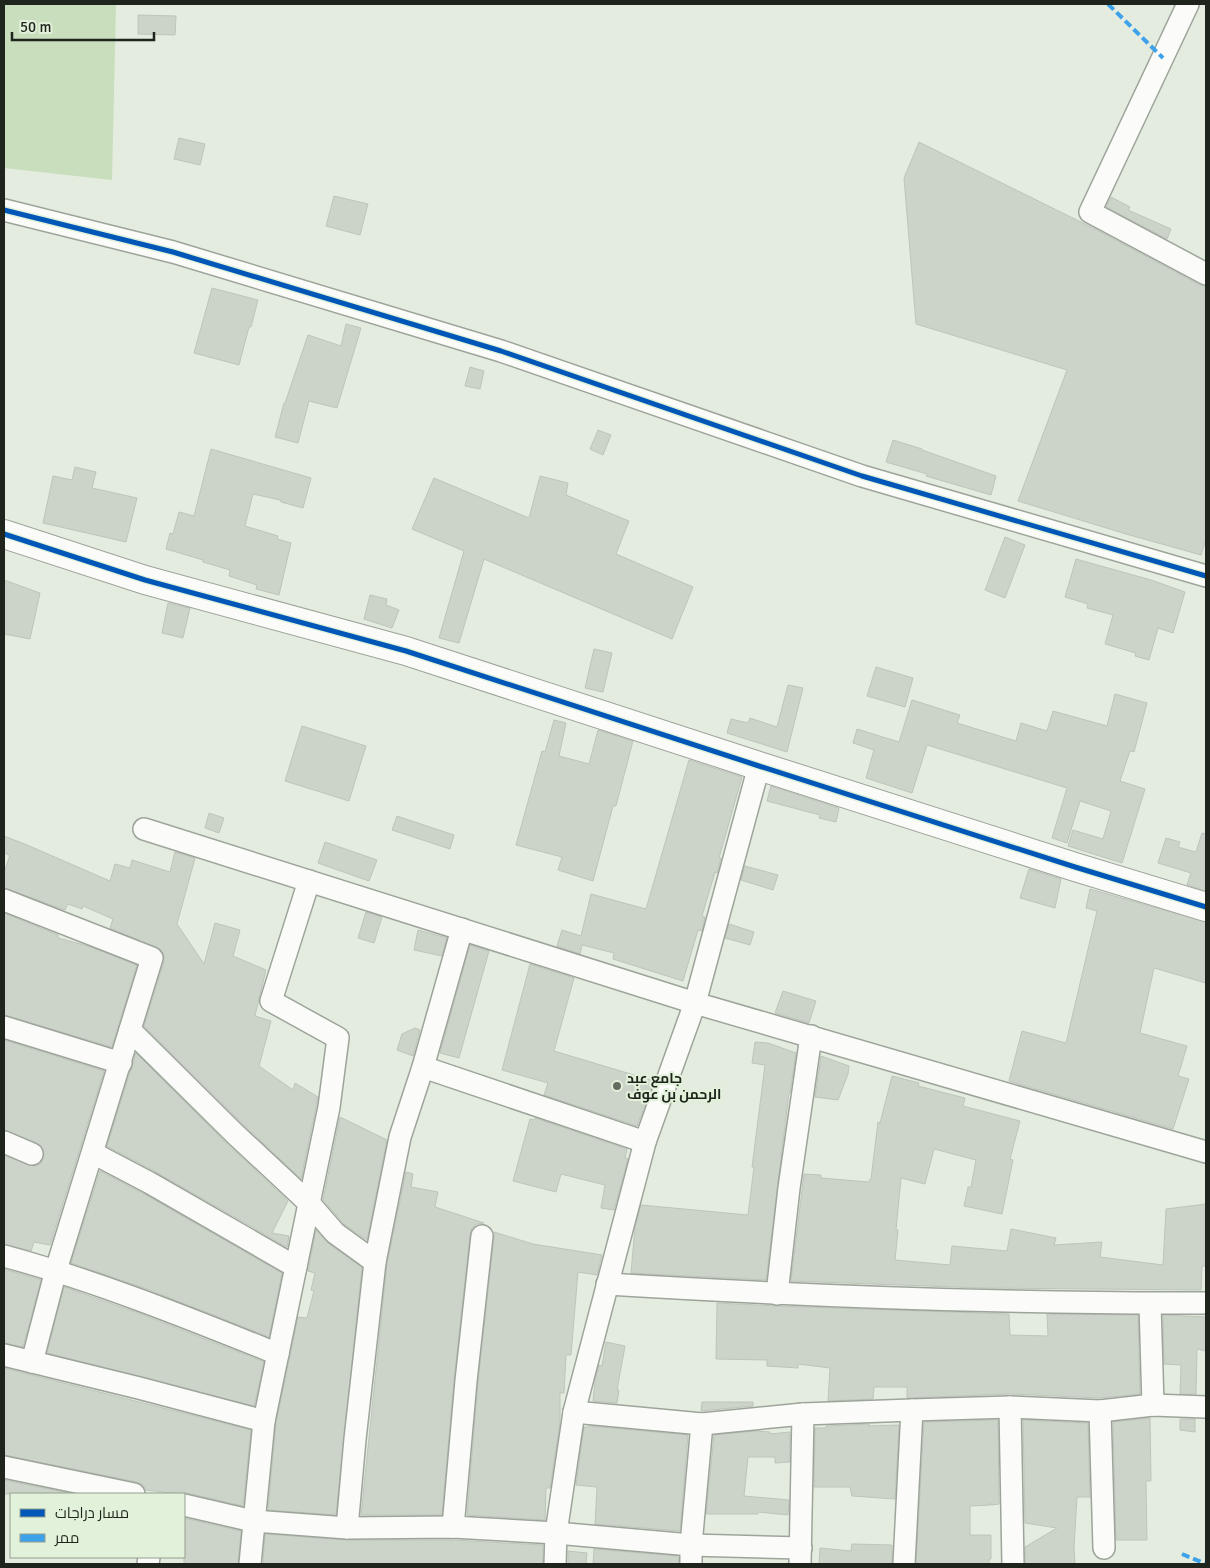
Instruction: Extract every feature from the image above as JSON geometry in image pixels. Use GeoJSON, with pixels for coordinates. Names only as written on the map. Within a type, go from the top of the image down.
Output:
{"type":"FeatureCollection","features":[{"type":"Feature","properties":{"kind":"street"},"geometry":{"type":"LineString","coordinates":[[1188,4],[1090,212],[1206,274]]}},
{"type":"Feature","properties":{"kind":"street"},"geometry":{"type":"LineString","coordinates":[[4,210],[173,252],[501,351],[862,476],[1206,576]]}},
{"type":"Feature","properties":{"kind":"street"},"geometry":{"type":"LineString","coordinates":[[4,534],[144,580],[406,651],[759,766],[1206,907]]}},
{"type":"Feature","properties":{"kind":"street"},"geometry":{"type":"LineString","coordinates":[[556,1564],[556,1533],[574,1412],[645,1142],[695,1003],[759,766]]}},
{"type":"Feature","properties":{"kind":"street"},"geometry":{"type":"LineString","coordinates":[[144,829],[695,1003],[1206,1152]]}},
{"type":"Feature","properties":{"kind":"street"},"geometry":{"type":"LineString","coordinates":[[250,1564],[264,1421],[329,1107],[338,1038],[271,1001],[309,881]]}},
{"type":"Feature","properties":{"kind":"street"},"geometry":{"type":"LineString","coordinates":[[4,900],[152,958],[56,1270],[32,1362]]}},
{"type":"Feature","properties":{"kind":"street"},"geometry":{"type":"LineString","coordinates":[[347,1528],[375,1262],[400,1137],[423,1068],[462,929]]}},
{"type":"Feature","properties":{"kind":"street"},"geometry":{"type":"LineString","coordinates":[[4,1028],[120,1063]]}},
{"type":"Feature","properties":{"kind":"street"},"geometry":{"type":"LineString","coordinates":[[130,1030],[235,1134],[309,1203],[335,1233],[375,1262]]}},
{"type":"Feature","properties":{"kind":"street"},"geometry":{"type":"LineString","coordinates":[[777,1294],[789,1188],[811,1036]]}},
{"type":"Feature","properties":{"kind":"street"},"geometry":{"type":"LineString","coordinates":[[423,1068],[645,1142]]}},
{"type":"Feature","properties":{"kind":"street"},"geometry":{"type":"LineString","coordinates":[[4,1142],[32,1154]]}},
{"type":"Feature","properties":{"kind":"street"},"geometry":{"type":"LineString","coordinates":[[93,1154],[150,1183],[296,1267]]}},
{"type":"Feature","properties":{"kind":"street"},"geometry":{"type":"LineString","coordinates":[[453,1527],[466,1381],[482,1236]]}},
{"type":"Feature","properties":{"kind":"street"},"geometry":{"type":"LineString","coordinates":[[4,1256],[56,1270],[182,1316],[278,1354]]}},
{"type":"Feature","properties":{"kind":"street"},"geometry":{"type":"LineString","coordinates":[[607,1284],[777,1294],[1150,1304],[1206,1303]]}},
{"type":"Feature","properties":{"kind":"street"},"geometry":{"type":"LineString","coordinates":[[1150,1304],[1153,1405]]}},
{"type":"Feature","properties":{"kind":"street"},"geometry":{"type":"LineString","coordinates":[[4,1355],[264,1421]]}},
{"type":"Feature","properties":{"kind":"street"},"geometry":{"type":"LineString","coordinates":[[574,1412],[702,1424],[803,1414],[912,1410],[1010,1407],[1100,1411],[1153,1405],[1206,1407]]}},
{"type":"Feature","properties":{"kind":"street"},"geometry":{"type":"LineString","coordinates":[[1010,1407],[1013,1564]]}},
{"type":"Feature","properties":{"kind":"street"},"geometry":{"type":"LineString","coordinates":[[904,1564],[912,1410]]}},
{"type":"Feature","properties":{"kind":"street"},"geometry":{"type":"LineString","coordinates":[[1100,1411],[1104,1548]]}},
{"type":"Feature","properties":{"kind":"street"},"geometry":{"type":"LineString","coordinates":[[185,1505],[254,1521],[347,1528],[453,1527],[556,1533],[691,1554],[800,1556],[803,1414]]}},
{"type":"Feature","properties":{"kind":"street"},"geometry":{"type":"LineString","coordinates":[[691,1554],[702,1424]]}},
{"type":"Feature","properties":{"kind":"street"},"geometry":{"type":"LineString","coordinates":[[4,1466],[129,1493]]}},
{"type":"Feature","properties":{"kind":"green space"},"geometry":{"type":"Polygon","coordinates":[[[4,4],[116,4],[112,180],[4,168],[4,4]]]}},
{"type":"Feature","properties":{"kind":"building"},"geometry":{"type":"Polygon","coordinates":[[[138,15],[176,16],[175,35],[138,34],[138,15]]]}},
{"type":"Feature","properties":{"kind":"building"},"geometry":{"type":"Polygon","coordinates":[[[179,138],[205,144],[200,165],[174,159],[179,138]]]}},
{"type":"Feature","properties":{"kind":"building"},"geometry":{"type":"Polygon","coordinates":[[[919,142],[1093,228],[1200,285],[1206,286],[1206,539],[1201,555],[1018,501],[1067,370],[916,324],[904,178],[919,142]]]}},
{"type":"Feature","properties":{"kind":"building"},"geometry":{"type":"Polygon","coordinates":[[[334,196],[368,204],[360,235],[326,226],[334,196]]]}},
{"type":"Feature","properties":{"kind":"building"},"geometry":{"type":"Polygon","coordinates":[[[1111,197],[1130,207],[1128,210],[1171,229],[1167,239],[1106,207],[1111,197]]]}},
{"type":"Feature","properties":{"kind":"building"},"geometry":{"type":"Polygon","coordinates":[[[212,288],[258,300],[239,365],[194,353],[212,288]]]}},
{"type":"Feature","properties":{"kind":"building"},"geometry":{"type":"Polygon","coordinates":[[[346,324],[361,328],[337,408],[309,401],[298,443],[275,437],[284,403],[308,335],[341,346],[346,324]]]}},
{"type":"Feature","properties":{"kind":"building"},"geometry":{"type":"Polygon","coordinates":[[[470,367],[484,371],[480,389],[465,386],[470,367]]]}},
{"type":"Feature","properties":{"kind":"building"},"geometry":{"type":"Polygon","coordinates":[[[598,430],[611,435],[603,455],[590,449],[598,430]]]}},
{"type":"Feature","properties":{"kind":"building"},"geometry":{"type":"Polygon","coordinates":[[[893,440],[996,476],[991,495],[886,462],[893,440]]]}},
{"type":"Feature","properties":{"kind":"building"},"geometry":{"type":"Polygon","coordinates":[[[211,449],[311,478],[303,508],[281,502],[280,500],[253,494],[245,526],[278,536],[277,539],[291,543],[279,595],[256,589],[257,585],[229,576],[230,570],[166,549],[170,533],[173,534],[179,512],[194,516],[211,449]]]}},
{"type":"Feature","properties":{"kind":"building"},"geometry":{"type":"Polygon","coordinates":[[[75,467],[96,472],[92,488],[137,498],[126,542],[43,523],[53,476],[72,480],[75,467]]]}},
{"type":"Feature","properties":{"kind":"building"},"geometry":{"type":"Polygon","coordinates":[[[540,476],[568,483],[566,495],[629,521],[616,554],[693,587],[672,639],[484,559],[459,643],[439,638],[464,551],[412,529],[434,478],[529,518],[540,476]]]}},
{"type":"Feature","properties":{"kind":"building"},"geometry":{"type":"Polygon","coordinates":[[[1005,537],[1025,545],[1005,598],[985,590],[1005,537]]]}},
{"type":"Feature","properties":{"kind":"building"},"geometry":{"type":"Polygon","coordinates":[[[1076,559],[1151,580],[1185,592],[1173,633],[1158,628],[1149,660],[1135,656],[1136,653],[1105,644],[1113,615],[1087,608],[1088,604],[1065,597],[1076,559]]]}},
{"type":"Feature","properties":{"kind":"building"},"geometry":{"type":"Polygon","coordinates":[[[4,580],[40,593],[30,639],[4,634],[4,580]]]}},
{"type":"Feature","properties":{"kind":"building"},"geometry":{"type":"Polygon","coordinates":[[[370,595],[387,599],[386,605],[399,610],[392,628],[364,619],[370,595]]]}},
{"type":"Feature","properties":{"kind":"building"},"geometry":{"type":"Polygon","coordinates":[[[168,603],[190,608],[183,638],[162,633],[168,603]]]}},
{"type":"Feature","properties":{"kind":"building"},"geometry":{"type":"Polygon","coordinates":[[[594,649],[612,653],[603,692],[585,688],[594,649]]]}},
{"type":"Feature","properties":{"kind":"building"},"geometry":{"type":"Polygon","coordinates":[[[876,667],[913,678],[905,707],[867,696],[876,667]]]}},
{"type":"Feature","properties":{"kind":"building"},"geometry":{"type":"Polygon","coordinates":[[[788,685],[803,688],[787,752],[727,733],[731,719],[748,723],[750,718],[777,727],[788,685]]]}},
{"type":"Feature","properties":{"kind":"building"},"geometry":{"type":"Polygon","coordinates":[[[1115,694],[1147,703],[1134,752],[1130,751],[1120,781],[1145,789],[1122,863],[1068,846],[1073,830],[1103,839],[1111,811],[1080,801],[1067,843],[1052,838],[1067,788],[927,745],[912,793],[866,778],[874,750],[853,743],[857,729],[899,742],[912,700],[960,715],[957,723],[1016,741],[1021,723],[1047,731],[1053,711],[1107,726],[1115,694]]]}},
{"type":"Feature","properties":{"kind":"building"},"geometry":{"type":"Polygon","coordinates":[[[554,720],[566,723],[559,756],[589,764],[598,730],[633,741],[616,806],[613,806],[593,881],[558,870],[562,857],[516,845],[542,751],[545,752],[554,720]]]}},
{"type":"Feature","properties":{"kind":"building"},"geometry":{"type":"Polygon","coordinates":[[[302,726],[366,746],[349,801],[285,781],[302,726]]]}},
{"type":"Feature","properties":{"kind":"building"},"geometry":{"type":"Polygon","coordinates":[[[689,760],[742,777],[719,858],[721,858],[717,873],[715,872],[702,916],[705,917],[702,931],[698,930],[683,981],[613,959],[614,953],[582,945],[580,954],[557,946],[562,930],[581,936],[591,894],[646,909],[689,760]]]}},
{"type":"Feature","properties":{"kind":"building"},"geometry":{"type":"Polygon","coordinates":[[[771,786],[839,808],[836,822],[819,818],[820,815],[767,801],[771,786]]]}},
{"type":"Feature","properties":{"kind":"building"},"geometry":{"type":"Polygon","coordinates":[[[209,813],[224,818],[219,833],[205,828],[209,813]]]}},
{"type":"Feature","properties":{"kind":"building"},"geometry":{"type":"Polygon","coordinates":[[[397,816],[454,835],[450,849],[392,830],[397,816]]]}},
{"type":"Feature","properties":{"kind":"building"},"geometry":{"type":"Polygon","coordinates":[[[1202,833],[1206,834],[1206,891],[1187,885],[1191,873],[1158,863],[1166,838],[1180,842],[1178,847],[1196,852],[1202,833]]]}},
{"type":"Feature","properties":{"kind":"building"},"geometry":{"type":"Polygon","coordinates":[[[4,836],[110,881],[115,864],[130,868],[132,860],[170,872],[175,852],[195,858],[177,924],[204,964],[215,923],[240,930],[233,956],[266,970],[255,1016],[271,1021],[259,1066],[293,1090],[295,1083],[318,1097],[301,1179],[144,1026],[164,962],[164,955],[161,950],[110,928],[113,919],[83,906],[82,909],[68,904],[65,910],[4,888],[4,873],[10,855],[4,853],[4,836]]]}},
{"type":"Feature","properties":{"kind":"building"},"geometry":{"type":"Polygon","coordinates":[[[325,842],[377,860],[369,881],[318,863],[325,842]]]}},
{"type":"Feature","properties":{"kind":"building"},"geometry":{"type":"Polygon","coordinates":[[[745,866],[778,875],[773,890],[741,880],[745,866]]]}},
{"type":"Feature","properties":{"kind":"building"},"geometry":{"type":"Polygon","coordinates":[[[1029,869],[1061,879],[1055,908],[1020,898],[1029,869]]]}},
{"type":"Feature","properties":{"kind":"building"},"geometry":{"type":"Polygon","coordinates":[[[1090,889],[1206,922],[1206,983],[1154,968],[1140,1033],[1187,1046],[1178,1076],[1189,1079],[1173,1129],[1009,1081],[1022,1031],[1066,1043],[1097,911],[1086,908],[1090,889]]]}},
{"type":"Feature","properties":{"kind":"building"},"geometry":{"type":"Polygon","coordinates":[[[366,912],[382,917],[374,943],[358,938],[366,912]]]}},
{"type":"Feature","properties":{"kind":"building"},"geometry":{"type":"Polygon","coordinates":[[[4,913],[58,935],[58,938],[88,946],[137,965],[112,1047],[4,1015],[4,913]]]}},
{"type":"Feature","properties":{"kind":"building"},"geometry":{"type":"Polygon","coordinates":[[[729,924],[754,932],[750,945],[725,938],[729,924]]]}},
{"type":"Feature","properties":{"kind":"building"},"geometry":{"type":"Polygon","coordinates":[[[418,930],[447,938],[442,956],[414,950],[418,930]]]}},
{"type":"Feature","properties":{"kind":"building"},"geometry":{"type":"Polygon","coordinates":[[[470,945],[489,951],[459,1058],[440,1053],[470,945]]]}},
{"type":"Feature","properties":{"kind":"building"},"geometry":{"type":"Polygon","coordinates":[[[530,964],[574,978],[554,1051],[654,1081],[637,1126],[544,1095],[548,1083],[502,1070],[530,964]]]}},
{"type":"Feature","properties":{"kind":"building"},"geometry":{"type":"Polygon","coordinates":[[[783,991],[816,1001],[809,1023],[775,1013],[783,991]]]}},
{"type":"Feature","properties":{"kind":"building"},"geometry":{"type":"Polygon","coordinates":[[[415,1028],[420,1030],[413,1056],[397,1050],[402,1034],[415,1028]]]}},
{"type":"Feature","properties":{"kind":"building"},"geometry":{"type":"Polygon","coordinates":[[[4,1040],[104,1071],[50,1245],[34,1242],[31,1251],[4,1244],[4,1155],[33,1166],[40,1164],[44,1158],[44,1153],[42,1147],[37,1143],[4,1130],[4,1040]]]}},
{"type":"Feature","properties":{"kind":"building"},"geometry":{"type":"Polygon","coordinates":[[[755,1042],[768,1043],[796,1053],[789,1093],[766,1280],[631,1273],[635,1227],[641,1205],[748,1215],[765,1065],[752,1063],[755,1042]]]}},
{"type":"Feature","properties":{"kind":"building"},"geometry":{"type":"Polygon","coordinates":[[[136,1053],[226,1143],[288,1201],[272,1233],[289,1236],[287,1247],[107,1146],[136,1053]]]}},
{"type":"Feature","properties":{"kind":"building"},"geometry":{"type":"Polygon","coordinates":[[[821,1056],[849,1066],[848,1074],[838,1100],[815,1097],[821,1056]]]}},
{"type":"Feature","properties":{"kind":"building"},"geometry":{"type":"Polygon","coordinates":[[[892,1076],[919,1083],[918,1086],[965,1098],[963,1106],[1020,1121],[1010,1159],[1013,1160],[1002,1214],[964,1206],[968,1187],[971,1187],[976,1160],[934,1149],[925,1184],[901,1178],[895,1260],[950,1265],[952,1246],[1007,1251],[1011,1229],[1056,1238],[1054,1245],[1102,1242],[1100,1257],[1163,1265],[1166,1209],[1206,1204],[1206,1266],[1202,1266],[1201,1290],[981,1288],[791,1281],[804,1174],[821,1175],[821,1178],[869,1182],[871,1179],[878,1122],[880,1123],[892,1076]]]}},
{"type":"Feature","properties":{"kind":"building"},"geometry":{"type":"Polygon","coordinates":[[[340,1117],[387,1140],[367,1240],[344,1224],[323,1200],[340,1117]]]}},
{"type":"Feature","properties":{"kind":"building"},"geometry":{"type":"Polygon","coordinates":[[[535,1118],[627,1149],[625,1158],[628,1159],[614,1210],[601,1208],[605,1185],[561,1174],[556,1192],[513,1181],[530,1119],[534,1120],[535,1118]]]}},
{"type":"Feature","properties":{"kind":"building"},"geometry":{"type":"Polygon","coordinates":[[[100,1171],[282,1273],[269,1337],[147,1289],[71,1263],[100,1171]]]}},
{"type":"Feature","properties":{"kind":"building"},"geometry":{"type":"Polygon","coordinates":[[[406,1172],[413,1174],[411,1187],[438,1192],[435,1207],[484,1223],[477,1224],[472,1228],[470,1235],[442,1515],[361,1515],[387,1264],[406,1172]]]}},
{"type":"Feature","properties":{"kind":"building"},"geometry":{"type":"Polygon","coordinates":[[[316,1230],[328,1243],[362,1268],[336,1515],[268,1510],[276,1423],[298,1317],[307,1318],[314,1291],[311,1290],[315,1273],[308,1271],[316,1230]]]}},
{"type":"Feature","properties":{"kind":"building"},"geometry":{"type":"Polygon","coordinates":[[[494,1232],[533,1244],[602,1255],[597,1275],[578,1272],[571,1355],[566,1355],[564,1393],[560,1393],[560,1423],[550,1488],[546,1488],[545,1520],[467,1515],[478,1382],[494,1232]]]}},
{"type":"Feature","properties":{"kind":"building"},"geometry":{"type":"Polygon","coordinates":[[[4,1269],[41,1280],[23,1347],[4,1343],[4,1269]]]}},
{"type":"Feature","properties":{"kind":"building"},"geometry":{"type":"Polygon","coordinates":[[[64,1287],[138,1313],[264,1362],[254,1406],[47,1353],[64,1287]]]}},
{"type":"Feature","properties":{"kind":"building"},"geometry":{"type":"Polygon","coordinates":[[[717,1303],[1009,1314],[1010,1335],[1048,1336],[1047,1314],[1138,1315],[1140,1394],[1100,1398],[1010,1394],[907,1398],[907,1387],[874,1387],[873,1399],[828,1401],[830,1368],[798,1364],[798,1368],[767,1366],[767,1360],[716,1359],[717,1303]]]}},
{"type":"Feature","properties":{"kind":"building"},"geometry":{"type":"Polygon","coordinates":[[[1163,1315],[1206,1317],[1206,1351],[1197,1349],[1196,1394],[1180,1394],[1181,1365],[1164,1364],[1163,1315]]]}},
{"type":"Feature","properties":{"kind":"building"},"geometry":{"type":"Polygon","coordinates":[[[606,1342],[625,1346],[617,1390],[619,1390],[617,1403],[593,1401],[595,1381],[599,1365],[602,1366],[606,1342]]]}},
{"type":"Feature","properties":{"kind":"building"},"geometry":{"type":"Polygon","coordinates":[[[4,1368],[251,1430],[243,1506],[187,1493],[146,1490],[143,1485],[137,1482],[4,1455],[4,1368]]]}},
{"type":"Feature","properties":{"kind":"building"},"geometry":{"type":"Polygon","coordinates":[[[702,1402],[753,1402],[753,1406],[701,1411],[702,1402]]]}},
{"type":"Feature","properties":{"kind":"building"},"geometry":{"type":"Polygon","coordinates":[[[1150,1418],[1151,1481],[1146,1481],[1147,1540],[1116,1540],[1113,1422],[1150,1418]]]}},
{"type":"Feature","properties":{"kind":"building"},"geometry":{"type":"Polygon","coordinates":[[[1180,1419],[1195,1419],[1195,1432],[1180,1430],[1180,1419]]]}},
{"type":"Feature","properties":{"kind":"building"},"geometry":{"type":"Polygon","coordinates":[[[998,1420],[999,1504],[991,1505],[990,1503],[990,1505],[970,1506],[970,1535],[991,1535],[991,1559],[989,1559],[989,1564],[916,1564],[924,1422],[998,1420]]]}},
{"type":"Feature","properties":{"kind":"building"},"geometry":{"type":"Polygon","coordinates":[[[1023,1420],[1088,1423],[1090,1497],[1077,1497],[1074,1547],[1075,1564],[1025,1564],[1025,1547],[1057,1528],[1025,1523],[1023,1420]]]}},
{"type":"Feature","properties":{"kind":"building"},"geometry":{"type":"Polygon","coordinates":[[[869,1424],[869,1426],[899,1425],[895,1499],[852,1496],[850,1487],[814,1487],[815,1428],[869,1424]]]}},
{"type":"Feature","properties":{"kind":"building"},"geometry":{"type":"Polygon","coordinates":[[[584,1427],[688,1435],[680,1531],[595,1524],[597,1487],[576,1485],[584,1427]]]}},
{"type":"Feature","properties":{"kind":"building"},"geometry":{"type":"Polygon","coordinates":[[[755,1431],[770,1432],[770,1434],[790,1432],[790,1462],[775,1463],[775,1457],[748,1457],[744,1496],[789,1500],[788,1515],[758,1512],[758,1514],[706,1514],[714,1435],[755,1431]]]}},
{"type":"Feature","properties":{"kind":"building"},"geometry":{"type":"Polygon","coordinates":[[[4,1480],[69,1493],[10,1493],[4,1494],[4,1480]]]}},
{"type":"Feature","properties":{"kind":"building"},"geometry":{"type":"Polygon","coordinates":[[[185,1518],[241,1531],[238,1564],[184,1564],[185,1518]]]}},
{"type":"Feature","properties":{"kind":"building"},"geometry":{"type":"Polygon","coordinates":[[[265,1534],[346,1540],[453,1540],[543,1545],[543,1564],[263,1564],[265,1534]]]}},
{"type":"Feature","properties":{"kind":"building"},"geometry":{"type":"Polygon","coordinates":[[[852,1544],[892,1545],[892,1564],[819,1564],[820,1548],[851,1551],[852,1544]]]}},
{"type":"Feature","properties":{"kind":"building"},"geometry":{"type":"Polygon","coordinates":[[[594,1549],[678,1556],[679,1564],[593,1564],[594,1549]]]}},
{"type":"Feature","properties":{"kind":"building"},"geometry":{"type":"Polygon","coordinates":[[[568,1551],[587,1553],[586,1564],[568,1564],[568,1551]]]}},
{"type":"Feature","properties":{"kind":"marked path"},"geometry":{"type":"LineString","coordinates":[[1108,4],[1163,58]]}},
{"type":"Feature","properties":{"kind":"marked path"},"geometry":{"type":"LineString","coordinates":[[1182,1554],[1206,1564]]}},
{"type":"Feature","properties":{"kind":"cycle path"},"geometry":{"type":"LineString","coordinates":[[4,210],[173,252],[501,351],[862,476],[1206,576]]}},
{"type":"Feature","properties":{"kind":"cycle path"},"geometry":{"type":"LineString","coordinates":[[4,534],[145,580],[406,651],[759,766],[1206,907]]}},
{"type":"Feature","properties":{"kind":"place","name":"جامع عبد الرحمن بن عوف"},"geometry":{"type":"Point","coordinates":[617,1086]}}]}
